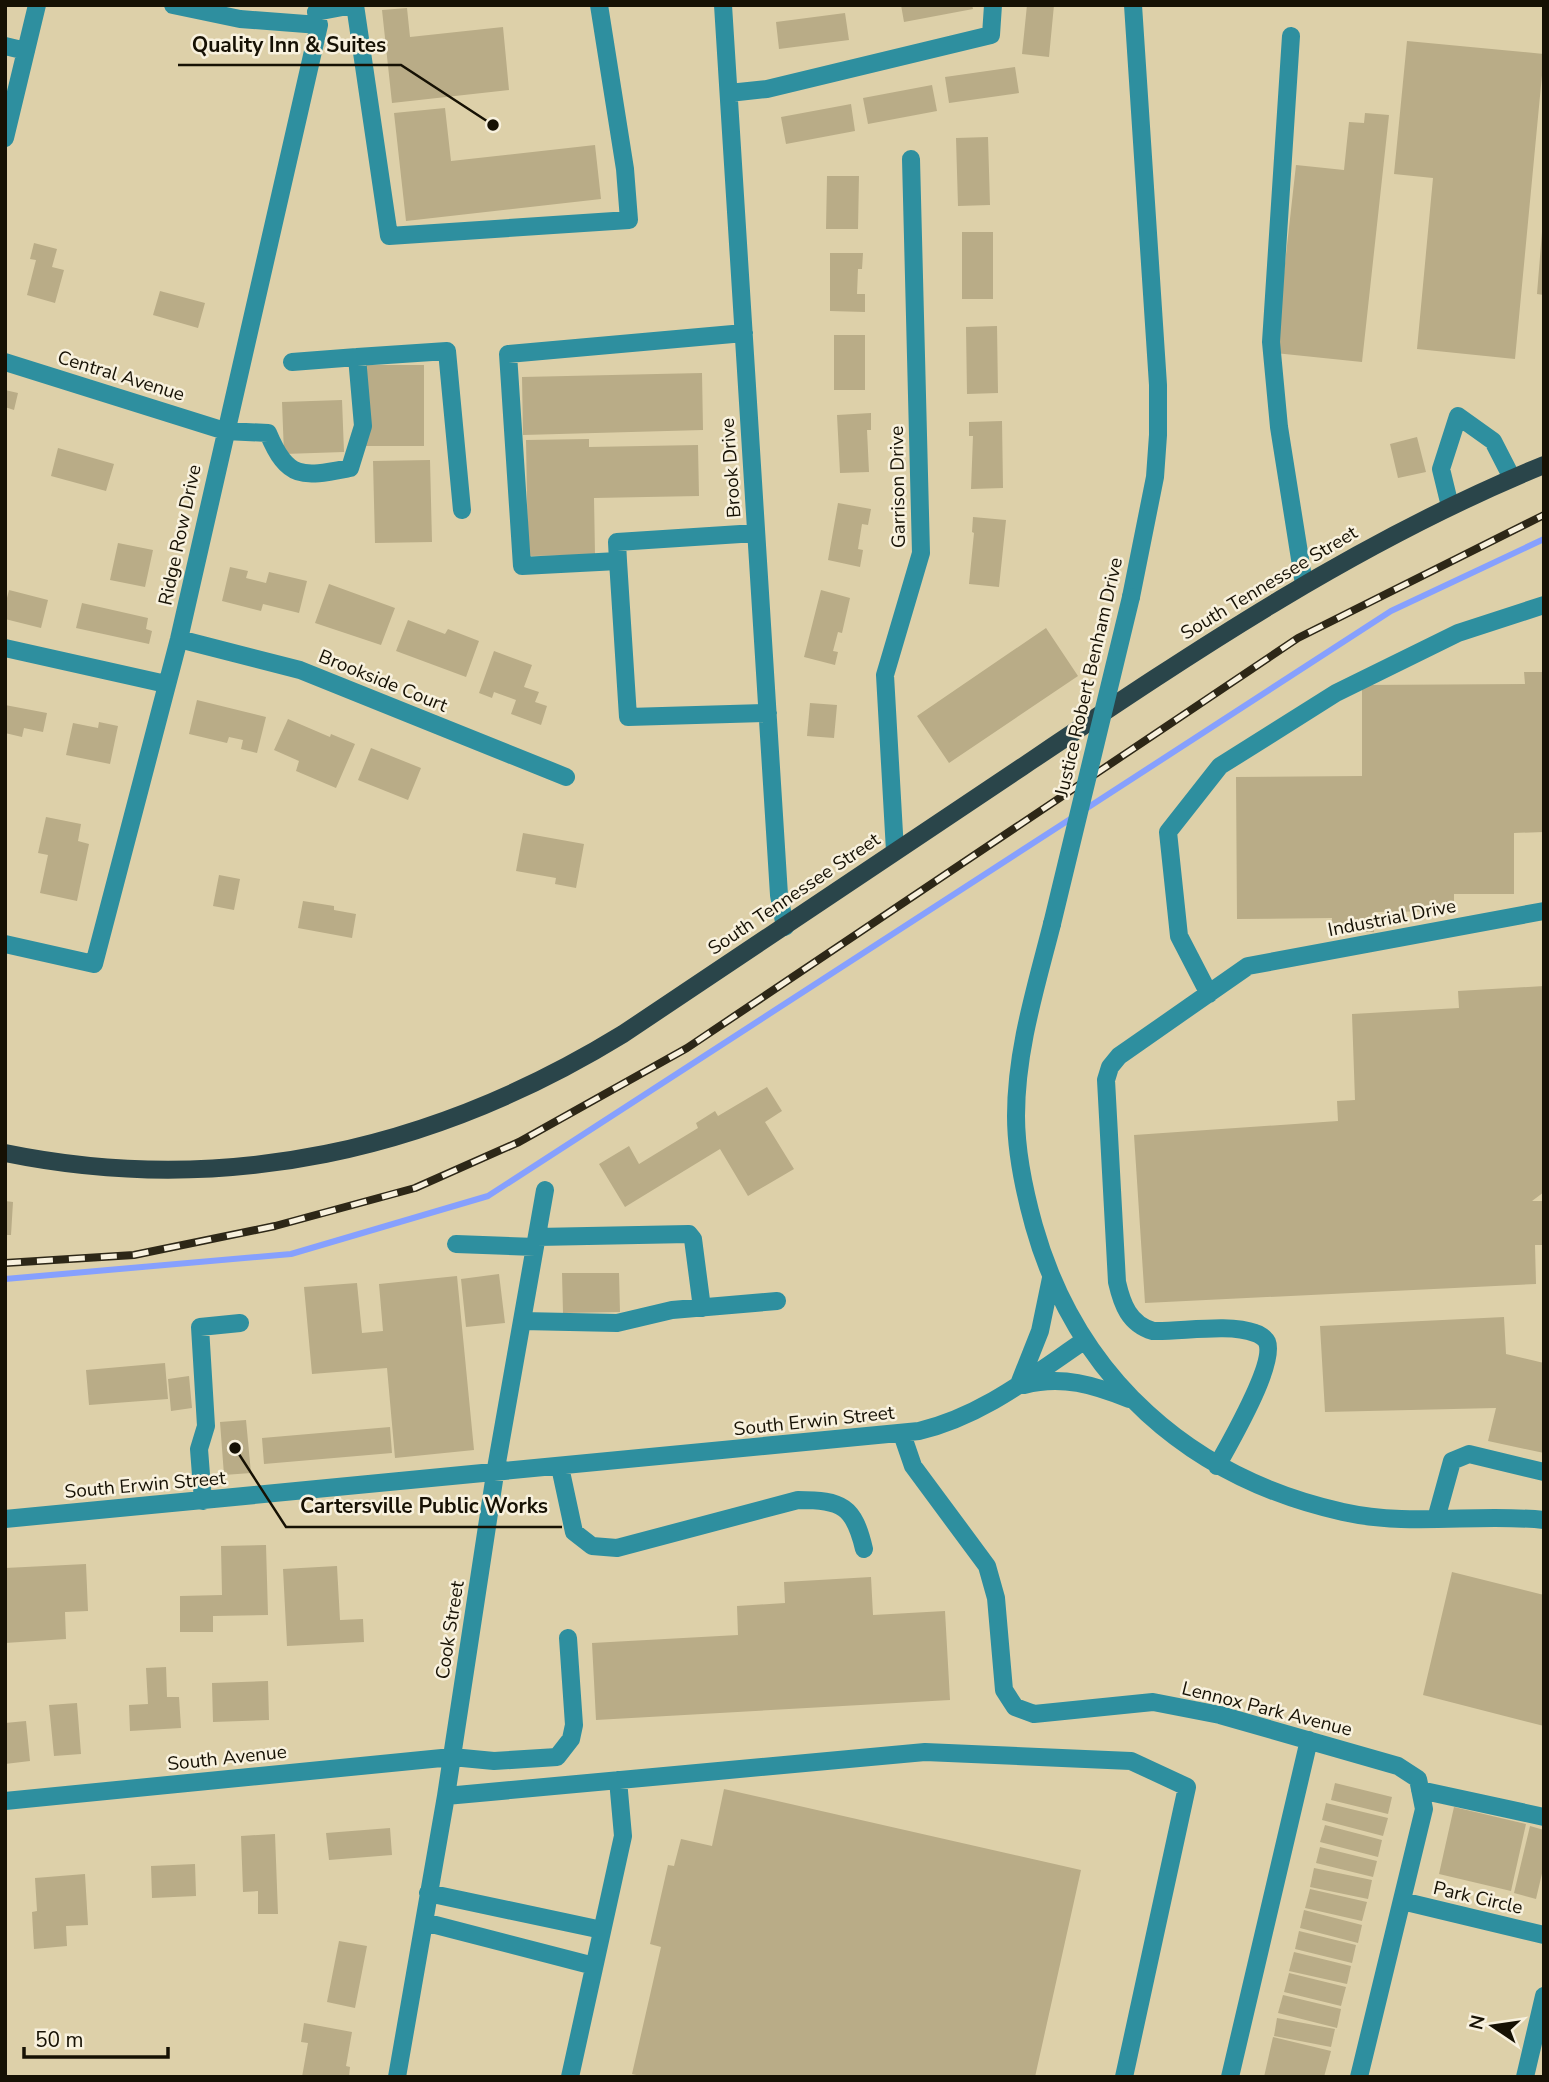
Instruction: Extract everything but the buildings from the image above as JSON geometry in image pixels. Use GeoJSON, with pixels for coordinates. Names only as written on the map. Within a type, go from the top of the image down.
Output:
{"type":"FeatureCollection","features":[{"type":"Feature","properties":{"kind":"main road","name":"South Tennessee Street"},"geometry":{"type":"LineString","coordinates":[[5,1153],[100,1167],[204,1169],[270,1164],[397,1137],[474,1111],[558,1073],[623,1034],[1126,696],[1304,584],[1450,506],[1544,465]]}},
{"type":"Feature","properties":{"kind":"street"},"geometry":{"type":"LineString","coordinates":[[5,138],[37,5]]}},
{"type":"Feature","properties":{"kind":"street"},"geometry":{"type":"LineString","coordinates":[[173,5],[240,19],[319,25],[316,12],[354,5],[389,236],[629,220],[625,169],[598,5]]}},
{"type":"Feature","properties":{"kind":"street","name":"Brook Drive"},"geometry":{"type":"LineString","coordinates":[[723,5],[779,895],[785,927]]}},
{"type":"Feature","properties":{"kind":"street"},"geometry":{"type":"LineString","coordinates":[[729,93],[767,89],[991,35],[993,5]]}},
{"type":"Feature","properties":{"kind":"street","name":"Justice Robert Benham Drive"},"geometry":{"type":"LineString","coordinates":[[1085,1340],[1069,1316],[1051,1278],[1026,1199],[1019,1164],[1016,1113],[1026,1028],[1151,503],[1158,435],[1158,385],[1133,5]]}},
{"type":"Feature","properties":{"kind":"street","name":"Ridge Row Drive"},"geometry":{"type":"LineString","coordinates":[[5,944],[94,964],[179,639],[319,25]]}},
{"type":"Feature","properties":{"kind":"street"},"geometry":{"type":"LineString","coordinates":[[1291,36],[1270,342],[1279,427],[1304,584]]}},
{"type":"Feature","properties":{"kind":"street"},"geometry":{"type":"LineString","coordinates":[[5,46],[26,51]]}},
{"type":"Feature","properties":{"kind":"street","name":"Garrison Drive"},"geometry":{"type":"LineString","coordinates":[[895,851],[885,675],[921,553],[911,159]]}},
{"type":"Feature","properties":{"kind":"street"},"geometry":{"type":"LineString","coordinates":[[618,561],[522,566],[508,354],[744,332]]}},
{"type":"Feature","properties":{"kind":"street"},"geometry":{"type":"LineString","coordinates":[[292,362],[447,351],[462,510]]}},
{"type":"Feature","properties":{"kind":"street","name":"Central Avenue"},"geometry":{"type":"LineString","coordinates":[[5,362],[225,431],[268,433],[278,458],[292,471],[320,474],[350,468],[363,426],[358,357]]}},
{"type":"Feature","properties":{"kind":"street"},"geometry":{"type":"LineString","coordinates":[[1450,506],[1441,469],[1458,416],[1493,441],[1512,478]]}},
{"type":"Feature","properties":{"kind":"street"},"geometry":{"type":"LineString","coordinates":[[756,533],[617,541],[628,717],[768,713]]}},
{"type":"Feature","properties":{"kind":"street"},"geometry":{"type":"LineString","coordinates":[[1217,1466],[1262,1376],[1268,1358],[1268,1343],[1254,1332],[1236,1329],[1153,1331],[1143,1328],[1127,1311],[1117,1282],[1106,1080],[1110,1067],[1119,1056],[1209,994],[1178,936],[1168,832],[1220,766],[1336,693],[1458,633],[1544,605]]}},
{"type":"Feature","properties":{"kind":"street","name":"Brookside Court"},"geometry":{"type":"LineString","coordinates":[[179,639],[300,670],[566,777]]}},
{"type":"Feature","properties":{"kind":"street"},"geometry":{"type":"LineString","coordinates":[[5,648],[166,684]]}},
{"type":"Feature","properties":{"kind":"street","name":"Industrial Drive"},"geometry":{"type":"LineString","coordinates":[[1209,994],[1248,966],[1544,911]]}},
{"type":"Feature","properties":{"kind":"street","name":"Cook Street"},"geometry":{"type":"LineString","coordinates":[[397,2077],[446,1796],[495,1474],[545,1190]]}},
{"type":"Feature","properties":{"kind":"street"},"geometry":{"type":"LineString","coordinates":[[456,1244],[689,1234],[693,1239],[702,1308]]}},
{"type":"Feature","properties":{"kind":"street"},"geometry":{"type":"LineString","coordinates":[[1018,1385],[1040,1331],[1051,1278]]}},
{"type":"Feature","properties":{"kind":"street"},"geometry":{"type":"LineString","coordinates":[[522,1321],[617,1323],[672,1310],[777,1301]]}},
{"type":"Feature","properties":{"kind":"street"},"geometry":{"type":"LineString","coordinates":[[203,1501],[199,1449],[206,1426],[200,1328],[240,1323]]}},
{"type":"Feature","properties":{"kind":"street"},"geometry":{"type":"LineString","coordinates":[[1085,1340],[1106,1369],[1136,1402],[1185,1444],[1217,1466],[1249,1482],[1319,1506],[1381,1518],[1492,1517],[1544,1520]]}},
{"type":"Feature","properties":{"kind":"street","name":"South Erwin Street"},"geometry":{"type":"LineString","coordinates":[[5,1519],[902,1434],[953,1422],[1018,1385],[1085,1340]]}},
{"type":"Feature","properties":{"kind":"street"},"geometry":{"type":"LineString","coordinates":[[1018,1385],[1045,1381],[1084,1382],[1136,1402]]}},
{"type":"Feature","properties":{"kind":"street","name":"Lennox Park Avenue"},"geometry":{"type":"LineString","coordinates":[[902,1434],[913,1466],[987,1566],[996,1598],[1004,1690],[1014,1707],[1034,1714],[1153,1702],[1220,1715],[1398,1766],[1418,1779],[1420,1790]]}},
{"type":"Feature","properties":{"kind":"street"},"geometry":{"type":"LineString","coordinates":[[1436,1519],[1452,1461],[1469,1454],[1544,1472]]}},
{"type":"Feature","properties":{"kind":"street"},"geometry":{"type":"LineString","coordinates":[[560,1467],[574,1532],[592,1546],[617,1548],[798,1500],[823,1500],[845,1508],[858,1525],[864,1549]]}},
{"type":"Feature","properties":{"kind":"street","name":"South Avenue"},"geometry":{"type":"LineString","coordinates":[[5,1801],[452,1758],[494,1761],[557,1756],[571,1739],[574,1725],[568,1638]]}},
{"type":"Feature","properties":{"kind":"street"},"geometry":{"type":"LineString","coordinates":[[1230,2077],[1309,1740]]}},
{"type":"Feature","properties":{"kind":"street"},"geometry":{"type":"LineString","coordinates":[[446,1796],[925,1752],[1131,1761],[1187,1787],[1124,2077]]}},
{"type":"Feature","properties":{"kind":"street"},"geometry":{"type":"LineString","coordinates":[[570,2077],[623,1836],[618,1780]]}},
{"type":"Feature","properties":{"kind":"street"},"geometry":{"type":"LineString","coordinates":[[1359,2077],[1424,1809],[1420,1790],[1544,1817]]}},
{"type":"Feature","properties":{"kind":"street"},"geometry":{"type":"LineString","coordinates":[[428,1893],[602,1930]]}},
{"type":"Feature","properties":{"kind":"street","name":"Park Circle"},"geometry":{"type":"LineString","coordinates":[[1402,1901],[1544,1935]]}},
{"type":"Feature","properties":{"kind":"street"},"geometry":{"type":"LineString","coordinates":[[424,1922],[593,1966]]}},
{"type":"Feature","properties":{"kind":"street"},"geometry":{"type":"LineString","coordinates":[[1525,2077],[1544,1996]]}},
{"type":"Feature","properties":{"kind":"waterway"},"geometry":{"type":"LineString","coordinates":[[1084,810],[1391,611],[1544,539]]}},
{"type":"Feature","properties":{"kind":"waterway"},"geometry":{"type":"LineString","coordinates":[[5,1279],[291,1254],[488,1196],[1075,816]]}},
{"type":"Feature","properties":{"kind":"railway"},"geometry":{"type":"LineString","coordinates":[[5,1263],[134,1255],[275,1226],[415,1188],[519,1142],[687,1048],[1298,638],[1544,515]]}},
{"type":"Feature","properties":{"kind":"place","name":"Quality Inn & Suites"},"geometry":{"type":"Point","coordinates":[493,125]}},
{"type":"Feature","properties":{"kind":"place","name":"Cartersville Public Works"},"geometry":{"type":"Point","coordinates":[235,1448]}}]}
